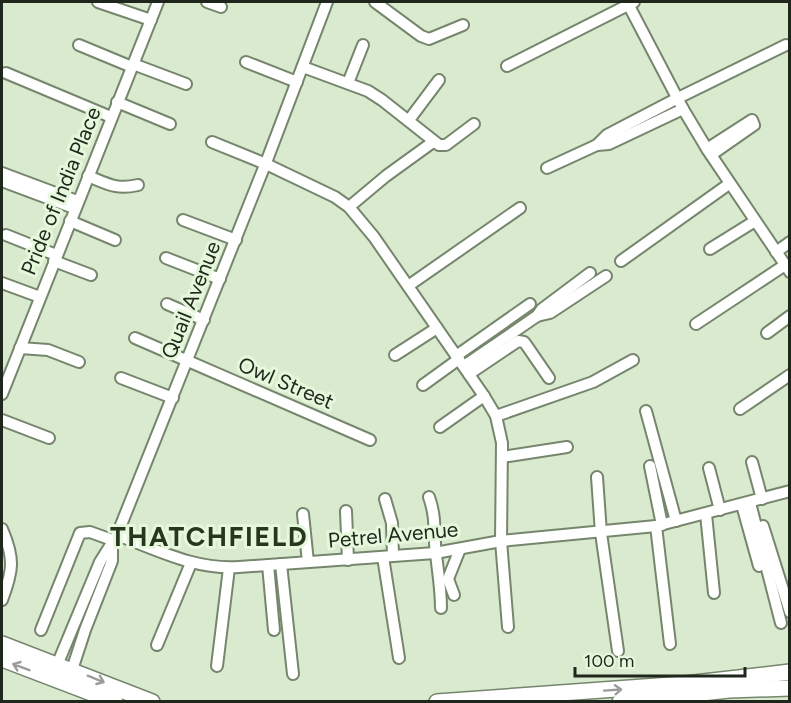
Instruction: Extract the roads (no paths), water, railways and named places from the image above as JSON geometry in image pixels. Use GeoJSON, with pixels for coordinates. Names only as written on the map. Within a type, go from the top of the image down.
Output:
{"type":"FeatureCollection","features":[{"type":"Feature","properties":{"kind":"street"},"geometry":{"type":"LineString","coordinates":[[98,2],[151,20]]}},
{"type":"Feature","properties":{"kind":"street","name":"Pride of India Place"},"geometry":{"type":"LineString","coordinates":[[2,394],[158,2]]}},
{"type":"Feature","properties":{"kind":"street"},"geometry":{"type":"LineString","coordinates":[[207,2],[221,7]]}},
{"type":"Feature","properties":{"kind":"street","name":"Quail Avenue"},"geometry":{"type":"LineString","coordinates":[[52,679],[86,594],[104,556],[115,540],[266,164],[327,2]]}},
{"type":"Feature","properties":{"kind":"street"},"geometry":{"type":"LineString","coordinates":[[375,2],[421,36],[429,39],[463,25]]}},
{"type":"Feature","properties":{"kind":"street"},"geometry":{"type":"LineString","coordinates":[[507,66],[630,2],[683,109],[729,184],[787,269],[696,324]]}},
{"type":"Feature","properties":{"kind":"street"},"geometry":{"type":"LineString","coordinates":[[79,45],[186,84]]}},
{"type":"Feature","properties":{"kind":"street"},"geometry":{"type":"LineString","coordinates":[[348,83],[363,45]]}},
{"type":"Feature","properties":{"kind":"street"},"geometry":{"type":"LineString","coordinates":[[547,168],[597,145],[609,144],[678,98],[786,45]]}},
{"type":"Feature","properties":{"kind":"street"},"geometry":{"type":"LineString","coordinates":[[246,62],[320,80],[356,94]]}},
{"type":"Feature","properties":{"kind":"street"},"geometry":{"type":"LineString","coordinates":[[133,63],[176,73]]}},
{"type":"Feature","properties":{"kind":"street"},"geometry":{"type":"LineString","coordinates":[[6,73],[111,117]]}},
{"type":"Feature","properties":{"kind":"street"},"geometry":{"type":"LineString","coordinates":[[300,75],[348,83],[375,95],[439,145],[446,146],[474,124]]}},
{"type":"Feature","properties":{"kind":"street"},"geometry":{"type":"LineString","coordinates":[[409,120],[439,80]]}},
{"type":"Feature","properties":{"kind":"street"},"geometry":{"type":"LineString","coordinates":[[117,102],[170,124]]}},
{"type":"Feature","properties":{"kind":"street"},"geometry":{"type":"LineString","coordinates":[[651,118],[683,109]]}},
{"type":"Feature","properties":{"kind":"street"},"geometry":{"type":"LineString","coordinates":[[709,152],[731,137]]}},
{"type":"Feature","properties":{"kind":"street"},"geometry":{"type":"LineString","coordinates":[[212,142],[266,164],[335,197],[349,207],[374,237],[484,396],[496,416],[502,443],[501,542],[508,627]]}},
{"type":"Feature","properties":{"kind":"street"},"geometry":{"type":"LineString","coordinates":[[349,207],[378,182],[433,142]]}},
{"type":"Feature","properties":{"kind":"street"},"geometry":{"type":"LineString","coordinates":[[18,172],[77,202]]}},
{"type":"Feature","properties":{"kind":"street"},"geometry":{"type":"LineString","coordinates":[[2,173],[77,202]]}},
{"type":"Feature","properties":{"kind":"street"},"geometry":{"type":"LineString","coordinates":[[88,176],[117,187],[138,185]]}},
{"type":"Feature","properties":{"kind":"street"},"geometry":{"type":"LineString","coordinates":[[2,181],[77,202]]}},
{"type":"Feature","properties":{"kind":"street"},"geometry":{"type":"LineString","coordinates":[[621,261],[729,184]]}},
{"type":"Feature","properties":{"kind":"street"},"geometry":{"type":"LineString","coordinates":[[408,286],[520,208]]}},
{"type":"Feature","properties":{"kind":"street"},"geometry":{"type":"LineString","coordinates":[[183,220],[236,240]]}},
{"type":"Feature","properties":{"kind":"street"},"geometry":{"type":"LineString","coordinates":[[70,221],[115,240]]}},
{"type":"Feature","properties":{"kind":"street"},"geometry":{"type":"LineString","coordinates":[[710,249],[755,221]]}},
{"type":"Feature","properties":{"kind":"street"},"geometry":{"type":"LineString","coordinates":[[6,235],[91,275]]}},
{"type":"Feature","properties":{"kind":"street"},"geometry":{"type":"LineString","coordinates":[[776,252],[789,242]]}},
{"type":"Feature","properties":{"kind":"street"},"geometry":{"type":"LineString","coordinates":[[166,258],[220,279]]}},
{"type":"Feature","properties":{"kind":"street"},"geometry":{"type":"LineString","coordinates":[[537,316],[542,309],[590,273]]}},
{"type":"Feature","properties":{"kind":"street"},"geometry":{"type":"LineString","coordinates":[[423,385],[462,364],[537,316],[550,312],[606,276]]}},
{"type":"Feature","properties":{"kind":"street"},"geometry":{"type":"LineString","coordinates":[[2,283],[40,297]]}},
{"type":"Feature","properties":{"kind":"street"},"geometry":{"type":"LineString","coordinates":[[167,304],[204,320]]}},
{"type":"Feature","properties":{"kind":"street"},"geometry":{"type":"LineString","coordinates":[[462,364],[530,304]]}},
{"type":"Feature","properties":{"kind":"street"},"geometry":{"type":"LineString","coordinates":[[767,333],[789,316]]}},
{"type":"Feature","properties":{"kind":"street"},"geometry":{"type":"LineString","coordinates":[[395,355],[437,328]]}},
{"type":"Feature","properties":{"kind":"street","name":"Owl Street"},"geometry":{"type":"LineString","coordinates":[[135,338],[370,440]]}},
{"type":"Feature","properties":{"kind":"street"},"geometry":{"type":"LineString","coordinates":[[462,364],[518,341],[524,342],[549,378]]}},
{"type":"Feature","properties":{"kind":"street"},"geometry":{"type":"LineString","coordinates":[[20,348],[48,350],[79,362]]}},
{"type":"Feature","properties":{"kind":"street"},"geometry":{"type":"LineString","coordinates":[[496,416],[593,382],[633,360]]}},
{"type":"Feature","properties":{"kind":"street"},"geometry":{"type":"LineString","coordinates":[[741,409],[789,375]]}},
{"type":"Feature","properties":{"kind":"street"},"geometry":{"type":"LineString","coordinates":[[121,378],[172,398]]}},
{"type":"Feature","properties":{"kind":"street"},"geometry":{"type":"LineString","coordinates":[[440,427],[484,396]]}},
{"type":"Feature","properties":{"kind":"street"},"geometry":{"type":"LineString","coordinates":[[646,411],[676,521]]}},
{"type":"Feature","properties":{"kind":"street"},"geometry":{"type":"LineString","coordinates":[[2,420],[49,438]]}},
{"type":"Feature","properties":{"kind":"street"},"geometry":{"type":"LineString","coordinates":[[502,457],[567,447]]}},
{"type":"Feature","properties":{"kind":"street"},"geometry":{"type":"LineString","coordinates":[[752,462],[753,502],[761,572]]}},
{"type":"Feature","properties":{"kind":"street"},"geometry":{"type":"LineString","coordinates":[[650,466],[659,525],[670,644]]}},
{"type":"Feature","properties":{"kind":"street"},"geometry":{"type":"LineString","coordinates":[[709,468],[720,510]]}},
{"type":"Feature","properties":{"kind":"street"},"geometry":{"type":"LineString","coordinates":[[597,477],[618,651]]}},
{"type":"Feature","properties":{"kind":"street","name":"Petrel Avenue"},"geometry":{"type":"LineString","coordinates":[[41,630],[80,533],[90,532],[208,567],[229,568],[435,553],[501,542],[602,533],[659,525],[789,491]]}},
{"type":"Feature","properties":{"kind":"street"},"geometry":{"type":"LineString","coordinates":[[429,497],[435,513],[435,553],[440,579],[441,608]]}},
{"type":"Feature","properties":{"kind":"street"},"geometry":{"type":"LineString","coordinates":[[385,499],[392,523],[388,557],[399,658]]}},
{"type":"Feature","properties":{"kind":"street"},"geometry":{"type":"LineString","coordinates":[[753,502],[789,612]]}},
{"type":"Feature","properties":{"kind":"street"},"geometry":{"type":"LineString","coordinates":[[753,502],[781,623]]}},
{"type":"Feature","properties":{"kind":"street"},"geometry":{"type":"LineString","coordinates":[[346,511],[348,560]]}},
{"type":"Feature","properties":{"kind":"street"},"geometry":{"type":"LineString","coordinates":[[303,514],[308,562]]}},
{"type":"Feature","properties":{"kind":"street"},"geometry":{"type":"LineString","coordinates":[[706,514],[714,593]]}},
{"type":"Feature","properties":{"kind":"street"},"geometry":{"type":"LineString","coordinates":[[2,529],[12,566],[2,600]]}},
{"type":"Feature","properties":{"kind":"street","name":"Quail Avenue"},"geometry":{"type":"LineString","coordinates":[[70,677],[112,561],[115,540]]}},
{"type":"Feature","properties":{"kind":"street"},"geometry":{"type":"LineString","coordinates":[[454,595],[448,579],[460,549]]}},
{"type":"Feature","properties":{"kind":"street"},"geometry":{"type":"LineString","coordinates":[[158,645],[191,563]]}},
{"type":"Feature","properties":{"kind":"street"},"geometry":{"type":"LineString","coordinates":[[274,630],[275,565]]}},
{"type":"Feature","properties":{"kind":"street"},"geometry":{"type":"LineString","coordinates":[[275,565],[285,654]]}},
{"type":"Feature","properties":{"kind":"street"},"geometry":{"type":"LineString","coordinates":[[275,565],[293,674]]}},
{"type":"Feature","properties":{"kind":"street"},"geometry":{"type":"LineString","coordinates":[[217,666],[229,568]]}},
{"type":"Feature","properties":{"kind":"street"},"geometry":{"type":"LineString","coordinates":[[86,594],[97,600]]}},
{"type":"Feature","properties":{"kind":"street"},"geometry":{"type":"LineString","coordinates":[[2,644],[57,664],[70,677],[115,702]]}},
{"type":"Feature","properties":{"kind":"street"},"geometry":{"type":"LineString","coordinates":[[2,659],[52,679],[70,677],[152,702]]}},
{"type":"Feature","properties":{"kind":"street"},"geometry":{"type":"LineString","coordinates":[[444,701],[685,684],[789,672]]}},
{"type":"Feature","properties":{"kind":"street"},"geometry":{"type":"LineString","coordinates":[[620,702],[729,690],[789,688]]}},
{"type":"Feature","properties":{"kind":"district","name":"THATCHFIELD"},"geometry":{"type":"Point","coordinates":[209,537]}}]}
